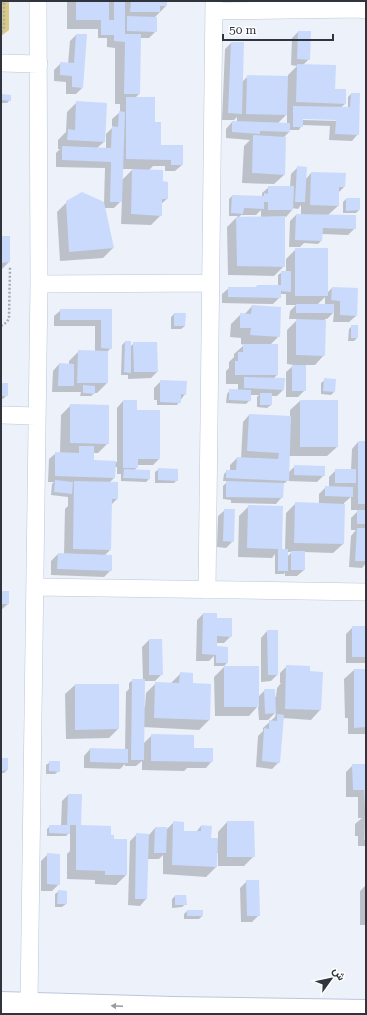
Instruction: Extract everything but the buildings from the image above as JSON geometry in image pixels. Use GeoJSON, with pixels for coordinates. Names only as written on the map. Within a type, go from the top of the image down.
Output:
{"type":"FeatureCollection","features":[{"type":"Feature","properties":{"kind":"main road"},"geometry":{"type":"LineString","coordinates":[[1,1003],[173,1008],[366,1011]]}},
{"type":"Feature","properties":{"kind":"street"},"geometry":{"type":"LineString","coordinates":[[29,1004],[39,284],[38,1]]}},
{"type":"Feature","properties":{"kind":"street"},"geometry":{"type":"LineString","coordinates":[[207,590],[214,6],[366,10]]}},
{"type":"Feature","properties":{"kind":"street"},"geometry":{"type":"LineString","coordinates":[[1,63],[39,64]]}},
{"type":"Feature","properties":{"kind":"street"},"geometry":{"type":"LineString","coordinates":[[39,284],[211,283]]}},
{"type":"Feature","properties":{"kind":"street"},"geometry":{"type":"LineString","coordinates":[[1,415],[37,416]]}},
{"type":"Feature","properties":{"kind":"street"},"geometry":{"type":"LineString","coordinates":[[35,587],[366,592]]}},
{"type":"Feature","properties":{"kind":"path"},"geometry":{"type":"LineString","coordinates":[[1,32],[4,26],[4,1]]}},
{"type":"Feature","properties":{"kind":"path"},"geometry":{"type":"LineString","coordinates":[[1,326],[8,322],[10,318],[10,267]]}},
{"type":"Feature","properties":{"kind":"shaded area"},"geometry":{"type":"Polygon","coordinates":[[[1,1],[9,1],[9,30],[1,36],[1,1]]]}}]}
